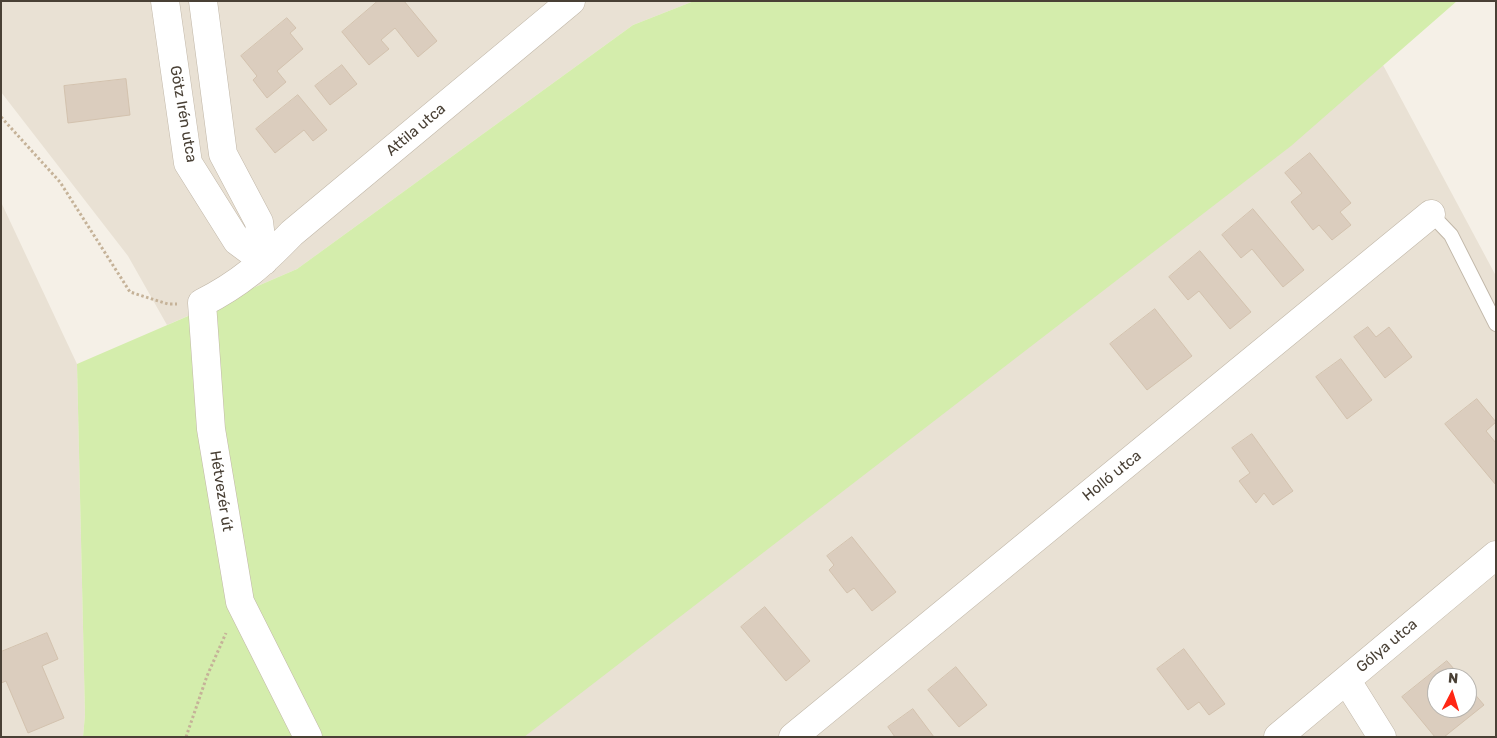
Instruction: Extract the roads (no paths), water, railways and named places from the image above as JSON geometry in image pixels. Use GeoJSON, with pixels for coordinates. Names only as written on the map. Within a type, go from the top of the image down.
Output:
{"type":"FeatureCollection","features":[{"type":"Feature","properties":{"kind":"street","name":"Götz Irén utca"},"geometry":{"type":"LineString","coordinates":[[166,1],[188,163],[237,242],[264,262]]}},
{"type":"Feature","properties":{"kind":"street"},"geometry":{"type":"LineString","coordinates":[[203,1],[223,154],[259,222],[264,262]]}},
{"type":"Feature","properties":{"kind":"street","name":"Attila utca"},"geometry":{"type":"LineString","coordinates":[[264,262],[292,233],[571,1]]}},
{"type":"Feature","properties":{"kind":"street","name":"Holló utca"},"geometry":{"type":"LineString","coordinates":[[793,737],[1431,214]]}},
{"type":"Feature","properties":{"kind":"street","name":"Hétvezér út"},"geometry":{"type":"LineString","coordinates":[[264,262],[232,287],[202,303],[211,429],[240,602],[308,737]]}},
{"type":"Feature","properties":{"kind":"street","name":"Gólya utca"},"geometry":{"type":"LineString","coordinates":[[1278,737],[1496,554]]}},
{"type":"Feature","properties":{"kind":"street"},"geometry":{"type":"LineString","coordinates":[[1347,681],[1382,737]]}},
{"type":"Feature","properties":{"kind":"lane"},"geometry":{"type":"LineString","coordinates":[[1431,214],[1451,235],[1496,324]]}}]}
